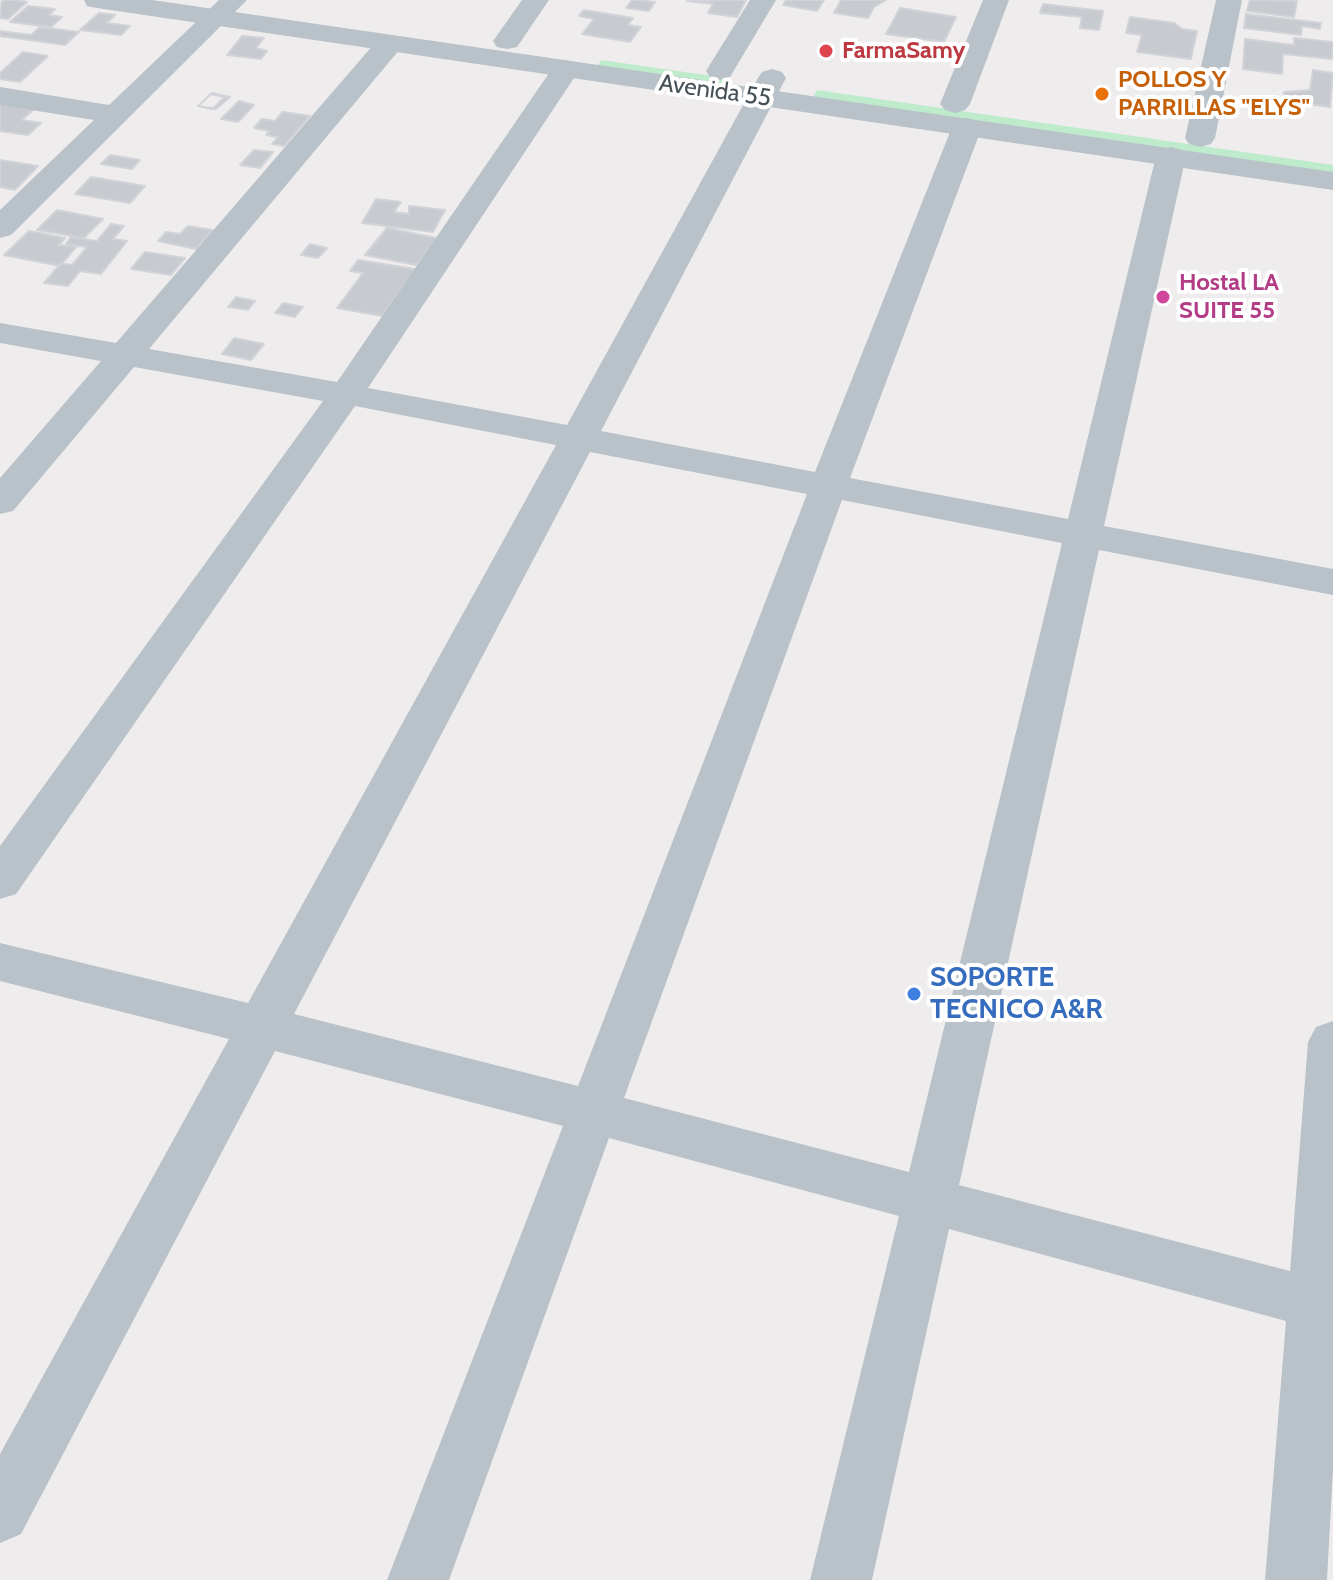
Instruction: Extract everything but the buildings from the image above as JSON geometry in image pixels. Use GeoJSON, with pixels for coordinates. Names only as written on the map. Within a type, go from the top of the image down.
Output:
{"type":"FeatureCollection","features":[{"type":"Feature","properties":{"kind":"street","name":"Avenida 55"},"geometry":{"type":"LineString","coordinates":[[97,0],[227,6],[507,41],[720,71],[767,88]]}},
{"type":"Feature","properties":{"kind":"street"},"geometry":{"type":"LineString","coordinates":[[507,41],[536,0]]}},
{"type":"Feature","properties":{"kind":"street"},"geometry":{"type":"LineString","coordinates":[[720,71],[763,0]]}},
{"type":"Feature","properties":{"kind":"street"},"geometry":{"type":"LineString","coordinates":[[418,1580],[828,487],[961,115],[996,0]]}},
{"type":"Feature","properties":{"kind":"street"},"geometry":{"type":"LineString","coordinates":[[841,1580],[1082,534],[1186,147],[1229,0]]}},
{"type":"Feature","properties":{"kind":"street","name":"Avenida 55"},"geometry":{"type":"LineString","coordinates":[[227,6],[390,43],[566,69],[767,88],[1186,147],[1333,158]]}},
{"type":"Feature","properties":{"kind":"street"},"geometry":{"type":"LineString","coordinates":[[0,228],[227,6]]}},
{"type":"Feature","properties":{"kind":"street"},"geometry":{"type":"LineString","coordinates":[[0,502],[390,43]]}},
{"type":"Feature","properties":{"kind":"street"},"geometry":{"type":"LineString","coordinates":[[0,881],[346,394],[566,69]]}},
{"type":"Feature","properties":{"kind":"street"},"geometry":{"type":"LineString","coordinates":[[0,1513],[767,88]]}},
{"type":"Feature","properties":{"kind":"street"},"geometry":{"type":"LineString","coordinates":[[0,96],[115,115]]}},
{"type":"Feature","properties":{"kind":"street","name":"Avenida 55"},"geometry":{"type":"LineString","coordinates":[[1186,147],[1333,181]]}},
{"type":"Feature","properties":{"kind":"street"},"geometry":{"type":"LineString","coordinates":[[0,333],[346,394],[1333,582]]}},
{"type":"Feature","properties":{"kind":"street"},"geometry":{"type":"LineString","coordinates":[[0,962],[264,1026],[930,1199],[1324,1306]]}},
{"type":"Feature","properties":{"kind":"street"},"geometry":{"type":"LineString","coordinates":[[1296,1580],[1324,1306],[1333,1042]]}},
{"type":"Feature","properties":{"kind":"green space"},"geometry":{"type":"Polygon","coordinates":[[[601,60],[727,78],[723,85],[597,67],[601,60]]]}},
{"type":"Feature","properties":{"kind":"green space"},"geometry":{"type":"Polygon","coordinates":[[[817,90],[1333,165],[1333,173],[813,98],[817,90]]]}},
{"type":"Feature","properties":{"kind":"place","name":"FarmaSamy"},"geometry":{"type":"Point","coordinates":[826,51]}},
{"type":"Feature","properties":{"kind":"place","name":"POLLOS Y PARRILLAS \"ELYS\""},"geometry":{"type":"Point","coordinates":[1102,94]}},
{"type":"Feature","properties":{"kind":"place","name":"Hostal LA SUITE 55"},"geometry":{"type":"Point","coordinates":[1163,297]}},
{"type":"Feature","properties":{"kind":"place","name":"SOPORTE TECNICO A&R"},"geometry":{"type":"Point","coordinates":[914,994]}}]}
